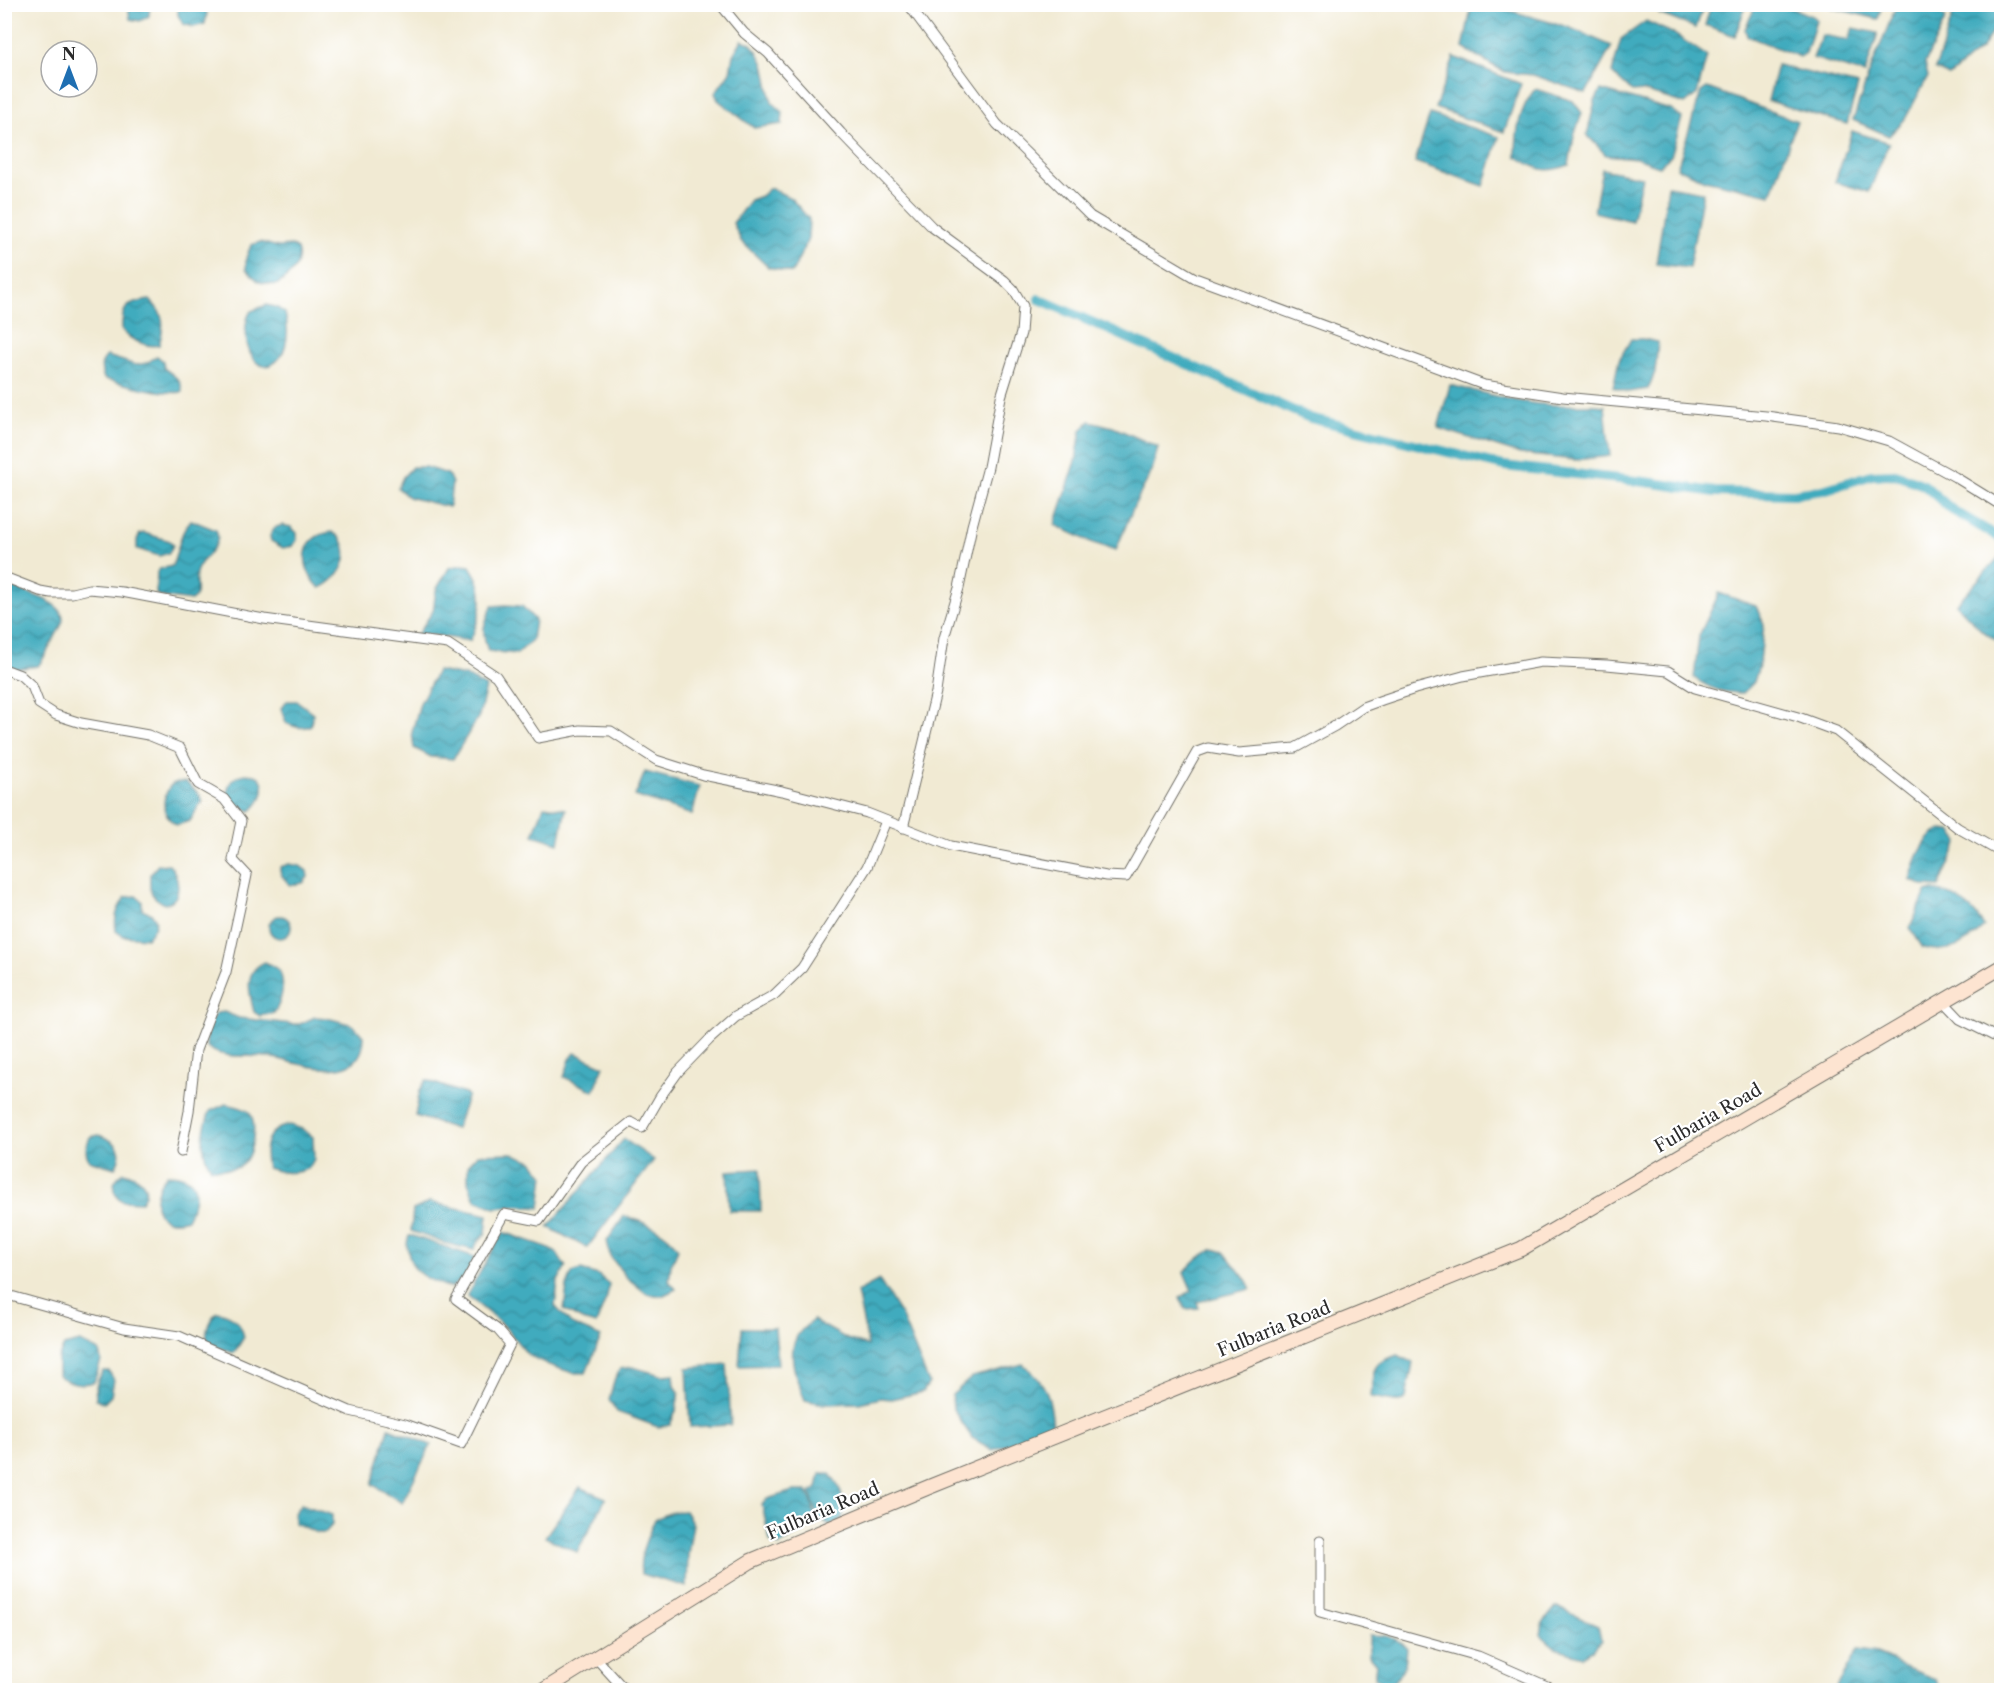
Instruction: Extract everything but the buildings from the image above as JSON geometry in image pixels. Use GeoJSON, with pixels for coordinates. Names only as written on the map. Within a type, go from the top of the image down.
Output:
{"type":"FeatureCollection","features":[{"type":"Feature","properties":{"kind":"main road","name":"Fulbaria Road"},"geometry":{"type":"LineString","coordinates":[[544,1690],[751,1561],[929,1486],[1521,1249],[2001,967]]}},
{"type":"Feature","properties":{"kind":"street"},"geometry":{"type":"LineString","coordinates":[[720,4],[744,33],[768,53],[932,227],[1004,280],[1013,289],[1023,306],[1021,333],[1001,397],[988,467],[972,525],[959,588],[944,639],[936,692],[903,828]]}},
{"type":"Feature","properties":{"kind":"street"},"geometry":{"type":"LineString","coordinates":[[908,4],[997,124],[1090,216],[1195,278],[1484,385],[1563,398],[1766,416],[1838,426],[1889,441],[2001,506]]}},
{"type":"Feature","properties":{"kind":"street"},"geometry":{"type":"LineString","coordinates":[[4,576],[40,591],[51,593],[72,593],[89,589],[122,592],[264,619],[448,644],[496,675],[538,738],[580,730],[611,731],[656,760],[703,775],[867,813],[951,846],[1106,876],[1126,877],[1197,752],[1208,748],[1239,753],[1295,748],[1335,726],[1363,707],[1382,700],[1463,676],[1541,662],[1668,671],[1695,688],[1798,717],[1836,731],[1958,828],[2001,854]]}},
{"type":"Feature","properties":{"kind":"street"},"geometry":{"type":"LineString","coordinates":[[4,669],[20,675],[32,686],[39,704],[56,715],[81,723],[148,735],[180,748],[198,784],[224,799],[241,821],[233,860],[247,875],[226,972],[196,1050],[189,1111],[181,1152]]}},
{"type":"Feature","properties":{"kind":"street"},"geometry":{"type":"LineString","coordinates":[[4,1294],[124,1328],[179,1336],[350,1411],[405,1424],[461,1444],[510,1344],[498,1330],[456,1299],[504,1214],[539,1221],[582,1162],[631,1122],[642,1128],[678,1072],[710,1040],[736,1016],[774,995],[802,968],[867,867],[886,821]]}},
{"type":"Feature","properties":{"kind":"street"},"geometry":{"type":"LineString","coordinates":[[1943,1001],[1960,1018],[2001,1040]]}},
{"type":"Feature","properties":{"kind":"street"},"geometry":{"type":"LineString","coordinates":[[1320,1541],[1320,1612],[1478,1656],[1556,1690]]}},
{"type":"Feature","properties":{"kind":"street"},"geometry":{"type":"LineString","coordinates":[[596,1658],[625,1690]]}},
{"type":"Feature","properties":{"kind":"water"},"geometry":{"type":"Polygon","coordinates":[[[1472,4],[1494,5],[1568,27],[1612,46],[1586,93],[1533,75],[1504,72],[1463,48],[1472,4]]]}},
{"type":"Feature","properties":{"kind":"water"},"geometry":{"type":"Polygon","coordinates":[[[1664,4],[1704,5],[1696,28],[1659,14],[1664,4]]]}},
{"type":"Feature","properties":{"kind":"water"},"geometry":{"type":"Polygon","coordinates":[[[1833,4],[1882,5],[1878,19],[1832,8],[1833,4]]]}},
{"type":"Feature","properties":{"kind":"water"},"geometry":{"type":"Polygon","coordinates":[[[128,5],[150,5],[149,16],[140,21],[130,19],[128,5]]]}},
{"type":"Feature","properties":{"kind":"water"},"geometry":{"type":"Polygon","coordinates":[[[181,5],[205,6],[207,13],[205,24],[194,27],[183,24],[178,15],[178,8],[181,5]]]}},
{"type":"Feature","properties":{"kind":"water"},"geometry":{"type":"Polygon","coordinates":[[[1711,5],[1746,5],[1735,36],[1705,25],[1711,5]]]}},
{"type":"Feature","properties":{"kind":"water"},"geometry":{"type":"Polygon","coordinates":[[[1756,5],[1785,5],[1814,17],[1816,21],[1806,53],[1800,57],[1747,36],[1745,29],[1756,5]]]}},
{"type":"Feature","properties":{"kind":"water"},"geometry":{"type":"Polygon","coordinates":[[[1901,5],[1931,6],[1946,18],[1925,63],[1928,77],[1905,119],[1889,136],[1853,120],[1895,9],[1901,5]]]}},
{"type":"Feature","properties":{"kind":"water"},"geometry":{"type":"Polygon","coordinates":[[[1956,5],[2001,5],[2001,19],[1982,48],[1949,76],[1935,69],[1956,5]]]}},
{"type":"Feature","properties":{"kind":"water"},"geometry":{"type":"Polygon","coordinates":[[[1646,21],[1674,34],[1707,56],[1697,94],[1685,104],[1643,91],[1632,92],[1612,73],[1621,39],[1646,21]]]}},
{"type":"Feature","properties":{"kind":"water"},"geometry":{"type":"Polygon","coordinates":[[[1853,28],[1878,33],[1865,74],[1813,58],[1822,35],[1848,40],[1853,28]]]}},
{"type":"Feature","properties":{"kind":"water"},"geometry":{"type":"Polygon","coordinates":[[[742,40],[750,43],[764,64],[772,102],[783,112],[782,124],[754,128],[718,100],[715,93],[730,72],[733,55],[742,40]]]}},
{"type":"Feature","properties":{"kind":"water"},"geometry":{"type":"Polygon","coordinates":[[[1454,57],[1521,84],[1504,132],[1435,108],[1454,57]]]}},
{"type":"Feature","properties":{"kind":"water"},"geometry":{"type":"Polygon","coordinates":[[[1777,65],[1858,85],[1847,124],[1768,101],[1777,65]]]}},
{"type":"Feature","properties":{"kind":"water"},"geometry":{"type":"Polygon","coordinates":[[[1707,88],[1797,121],[1771,195],[1705,180],[1677,168],[1701,92],[1707,88]]]}},
{"type":"Feature","properties":{"kind":"water"},"geometry":{"type":"Polygon","coordinates":[[[1535,89],[1573,101],[1582,113],[1574,136],[1569,165],[1547,170],[1541,169],[1516,156],[1519,121],[1525,104],[1535,89]]]}},
{"type":"Feature","properties":{"kind":"water"},"geometry":{"type":"Polygon","coordinates":[[[1601,90],[1671,110],[1682,118],[1671,156],[1659,166],[1636,158],[1606,155],[1587,135],[1595,101],[1601,90]]]}},
{"type":"Feature","properties":{"kind":"water"},"geometry":{"type":"Polygon","coordinates":[[[1430,114],[1499,137],[1484,186],[1415,162],[1430,114]]]}},
{"type":"Feature","properties":{"kind":"water"},"geometry":{"type":"Polygon","coordinates":[[[1852,131],[1889,143],[1869,192],[1835,182],[1852,131]]]}},
{"type":"Feature","properties":{"kind":"water"},"geometry":{"type":"Polygon","coordinates":[[[1602,169],[1642,177],[1632,221],[1594,212],[1602,169]]]}},
{"type":"Feature","properties":{"kind":"water"},"geometry":{"type":"Polygon","coordinates":[[[1668,186],[1703,192],[1689,268],[1656,264],[1668,186]]]}},
{"type":"Feature","properties":{"kind":"water"},"geometry":{"type":"Polygon","coordinates":[[[770,188],[791,198],[809,219],[808,239],[792,273],[768,267],[741,241],[733,223],[750,200],[761,196],[770,188]]]}},
{"type":"Feature","properties":{"kind":"water"},"geometry":{"type":"Polygon","coordinates":[[[260,242],[278,247],[292,246],[297,249],[298,260],[294,270],[276,285],[259,282],[246,269],[246,258],[251,245],[260,242]]]}},
{"type":"Feature","properties":{"kind":"water"},"geometry":{"type":"Polygon","coordinates":[[[150,300],[159,310],[162,320],[159,345],[154,346],[129,337],[122,330],[124,311],[127,307],[150,300]]]}},
{"type":"Feature","properties":{"kind":"water"},"geometry":{"type":"Polygon","coordinates":[[[266,305],[276,307],[285,313],[287,331],[285,346],[280,357],[273,364],[264,366],[256,362],[250,353],[246,330],[251,311],[266,305]]]}},
{"type":"Feature","properties":{"kind":"water"},"geometry":{"type":"Polygon","coordinates":[[[1631,339],[1658,342],[1655,372],[1648,389],[1628,392],[1613,387],[1619,360],[1631,339]]]}},
{"type":"Feature","properties":{"kind":"water"},"geometry":{"type":"Polygon","coordinates":[[[107,356],[136,365],[147,363],[157,356],[163,361],[164,368],[179,381],[182,392],[154,391],[104,379],[101,366],[107,356]]]}},
{"type":"Feature","properties":{"kind":"water"},"geometry":{"type":"Polygon","coordinates":[[[1450,385],[1528,403],[1605,406],[1610,456],[1575,460],[1520,454],[1438,428],[1450,385]]]}},
{"type":"Feature","properties":{"kind":"water"},"geometry":{"type":"Polygon","coordinates":[[[1090,421],[1113,427],[1158,447],[1152,471],[1134,506],[1116,550],[1093,543],[1055,525],[1076,461],[1081,430],[1090,421]]]}},
{"type":"Feature","properties":{"kind":"water"},"geometry":{"type":"Polygon","coordinates":[[[412,467],[426,467],[448,474],[452,483],[449,507],[408,497],[398,488],[403,477],[412,467]]]}},
{"type":"Feature","properties":{"kind":"water"},"geometry":{"type":"Polygon","coordinates":[[[191,520],[216,530],[217,541],[197,570],[194,598],[191,601],[162,597],[156,594],[157,572],[172,566],[182,536],[191,520]]]}},
{"type":"Feature","properties":{"kind":"water"},"geometry":{"type":"Polygon","coordinates":[[[282,525],[291,527],[297,533],[297,540],[293,546],[283,548],[271,541],[270,536],[274,528],[282,525]]]}},
{"type":"Feature","properties":{"kind":"water"},"geometry":{"type":"Polygon","coordinates":[[[332,532],[340,538],[346,553],[341,570],[328,584],[320,588],[308,572],[306,554],[313,539],[321,534],[332,532]]]}},
{"type":"Feature","properties":{"kind":"water"},"geometry":{"type":"Polygon","coordinates":[[[144,533],[170,541],[173,545],[169,553],[159,556],[137,549],[137,540],[140,534],[144,533]]]}},
{"type":"Feature","properties":{"kind":"water"},"geometry":{"type":"Polygon","coordinates":[[[2001,555],[2001,644],[1981,630],[1956,604],[2001,555]]]}},
{"type":"Feature","properties":{"kind":"water"},"geometry":{"type":"Polygon","coordinates":[[[461,565],[470,566],[481,591],[479,613],[470,641],[437,635],[417,635],[433,611],[436,590],[449,568],[461,565]]]}},
{"type":"Feature","properties":{"kind":"water"},"geometry":{"type":"Polygon","coordinates":[[[4,585],[40,597],[61,613],[62,624],[38,666],[15,669],[5,665],[4,585]]]}},
{"type":"Feature","properties":{"kind":"water"},"geometry":{"type":"Polygon","coordinates":[[[1719,593],[1756,606],[1764,624],[1760,662],[1754,682],[1743,693],[1717,690],[1694,678],[1699,636],[1719,593]]]}},
{"type":"Feature","properties":{"kind":"water"},"geometry":{"type":"Polygon","coordinates":[[[492,606],[522,606],[535,620],[532,640],[517,654],[488,651],[486,644],[484,628],[492,606]]]}},
{"type":"Feature","properties":{"kind":"water"},"geometry":{"type":"Polygon","coordinates":[[[437,671],[466,676],[486,687],[479,716],[453,759],[431,757],[414,748],[412,732],[420,703],[437,671]]]}},
{"type":"Feature","properties":{"kind":"water"},"geometry":{"type":"Polygon","coordinates":[[[287,701],[297,701],[313,713],[311,725],[302,728],[286,723],[281,708],[287,701]]]}},
{"type":"Feature","properties":{"kind":"water"},"geometry":{"type":"Polygon","coordinates":[[[645,772],[700,786],[692,815],[635,796],[645,772]]]}},
{"type":"Feature","properties":{"kind":"water"},"geometry":{"type":"Polygon","coordinates":[[[245,774],[255,775],[263,782],[261,799],[250,811],[228,799],[230,782],[245,774]]]}},
{"type":"Feature","properties":{"kind":"water"},"geometry":{"type":"Polygon","coordinates":[[[186,782],[199,794],[202,801],[190,821],[177,825],[166,814],[164,799],[172,785],[186,782]]]}},
{"type":"Feature","properties":{"kind":"water"},"geometry":{"type":"Polygon","coordinates":[[[544,806],[566,809],[559,843],[533,835],[544,806]]]}},
{"type":"Feature","properties":{"kind":"water"},"geometry":{"type":"Polygon","coordinates":[[[1941,830],[1951,831],[1959,841],[1939,887],[1924,886],[1910,880],[1917,858],[1925,844],[1941,830]]]}},
{"type":"Feature","properties":{"kind":"water"},"geometry":{"type":"Polygon","coordinates":[[[169,864],[178,886],[175,897],[165,904],[151,892],[150,874],[158,865],[169,864]]]}},
{"type":"Feature","properties":{"kind":"water"},"geometry":{"type":"Polygon","coordinates":[[[289,864],[300,866],[307,871],[308,877],[303,883],[290,885],[283,877],[280,867],[289,864]]]}},
{"type":"Feature","properties":{"kind":"water"},"geometry":{"type":"Polygon","coordinates":[[[1933,890],[1948,894],[1963,903],[1984,927],[1956,947],[1941,950],[1923,948],[1910,928],[1926,892],[1933,890]]]}},
{"type":"Feature","properties":{"kind":"water"},"geometry":{"type":"Polygon","coordinates":[[[136,896],[142,901],[142,909],[152,915],[156,921],[154,929],[147,938],[123,936],[116,931],[115,921],[120,905],[126,897],[136,896]]]}},
{"type":"Feature","properties":{"kind":"water"},"geometry":{"type":"Polygon","coordinates":[[[280,916],[288,919],[291,927],[288,935],[280,938],[272,935],[269,927],[272,919],[280,916]]]}},
{"type":"Feature","properties":{"kind":"water"},"geometry":{"type":"Polygon","coordinates":[[[265,962],[277,969],[283,986],[279,1004],[274,1013],[260,1016],[254,1012],[249,983],[253,971],[265,962]]]}},
{"type":"Feature","properties":{"kind":"water"},"geometry":{"type":"Polygon","coordinates":[[[224,1012],[239,1018],[292,1024],[300,1024],[315,1017],[353,1025],[364,1037],[361,1053],[353,1063],[327,1068],[312,1067],[269,1057],[220,1054],[206,1046],[206,1037],[213,1017],[216,1013],[224,1012]]]}},
{"type":"Feature","properties":{"kind":"water"},"geometry":{"type":"Polygon","coordinates":[[[575,1053],[604,1066],[594,1091],[564,1077],[570,1059],[575,1053]]]}},
{"type":"Feature","properties":{"kind":"water"},"geometry":{"type":"Polygon","coordinates":[[[426,1080],[468,1095],[456,1129],[415,1116],[420,1090],[426,1080]]]}},
{"type":"Feature","properties":{"kind":"water"},"geometry":{"type":"Polygon","coordinates":[[[226,1104],[249,1112],[253,1124],[253,1140],[248,1156],[237,1168],[211,1168],[203,1147],[205,1126],[210,1111],[226,1104]]]}},
{"type":"Feature","properties":{"kind":"water"},"geometry":{"type":"Polygon","coordinates":[[[290,1125],[302,1129],[313,1137],[314,1159],[309,1168],[298,1172],[283,1172],[267,1168],[265,1153],[268,1140],[276,1130],[290,1125]]]}},
{"type":"Feature","properties":{"kind":"water"},"geometry":{"type":"Polygon","coordinates":[[[99,1135],[115,1143],[120,1151],[115,1168],[89,1160],[87,1157],[86,1148],[90,1137],[99,1135]]]}},
{"type":"Feature","properties":{"kind":"water"},"geometry":{"type":"Polygon","coordinates":[[[624,1139],[654,1160],[587,1248],[548,1227],[624,1139]]]}},
{"type":"Feature","properties":{"kind":"water"},"geometry":{"type":"Polygon","coordinates":[[[511,1153],[532,1161],[544,1176],[540,1208],[519,1206],[495,1208],[475,1200],[468,1182],[468,1165],[478,1154],[511,1153]]]}},
{"type":"Feature","properties":{"kind":"water"},"geometry":{"type":"Polygon","coordinates":[[[760,1169],[761,1211],[729,1211],[727,1171],[760,1169]]]}},
{"type":"Feature","properties":{"kind":"water"},"geometry":{"type":"Polygon","coordinates":[[[124,1172],[143,1182],[146,1191],[141,1202],[122,1201],[115,1193],[115,1182],[124,1172]]]}},
{"type":"Feature","properties":{"kind":"water"},"geometry":{"type":"Polygon","coordinates":[[[167,1174],[186,1178],[194,1187],[194,1201],[187,1219],[166,1220],[157,1209],[157,1192],[167,1174]]]}},
{"type":"Feature","properties":{"kind":"water"},"geometry":{"type":"Polygon","coordinates":[[[430,1202],[488,1215],[486,1233],[474,1250],[444,1243],[411,1231],[413,1210],[430,1202]]]}},
{"type":"Feature","properties":{"kind":"water"},"geometry":{"type":"Polygon","coordinates":[[[624,1216],[655,1228],[674,1243],[678,1249],[671,1265],[669,1281],[676,1289],[662,1296],[647,1294],[626,1277],[610,1256],[607,1241],[624,1216]]]}},
{"type":"Feature","properties":{"kind":"water"},"geometry":{"type":"Polygon","coordinates":[[[503,1232],[557,1253],[566,1267],[558,1281],[555,1306],[571,1324],[601,1337],[586,1373],[573,1373],[528,1355],[506,1328],[467,1295],[503,1232]]]}},
{"type":"Feature","properties":{"kind":"water"},"geometry":{"type":"Polygon","coordinates":[[[409,1236],[475,1257],[464,1278],[451,1288],[419,1273],[411,1262],[407,1243],[409,1236]]]}},
{"type":"Feature","properties":{"kind":"water"},"geometry":{"type":"Polygon","coordinates":[[[1213,1249],[1224,1252],[1251,1289],[1197,1302],[1199,1308],[1185,1309],[1180,1297],[1192,1291],[1184,1272],[1198,1258],[1213,1249]]]}},
{"type":"Feature","properties":{"kind":"water"},"geometry":{"type":"Polygon","coordinates":[[[581,1270],[598,1275],[609,1284],[607,1297],[596,1324],[582,1320],[564,1310],[567,1286],[572,1273],[581,1270]]]}},
{"type":"Feature","properties":{"kind":"water"},"geometry":{"type":"Polygon","coordinates":[[[879,1280],[901,1315],[929,1383],[923,1392],[891,1399],[824,1404],[805,1400],[796,1377],[792,1353],[797,1335],[813,1320],[847,1339],[868,1346],[857,1292],[879,1280]]]}},
{"type":"Feature","properties":{"kind":"water"},"geometry":{"type":"Polygon","coordinates":[[[217,1312],[231,1317],[243,1332],[244,1337],[234,1353],[207,1341],[208,1325],[217,1312]]]}},
{"type":"Feature","properties":{"kind":"water"},"geometry":{"type":"Polygon","coordinates":[[[742,1328],[775,1328],[778,1365],[739,1366],[742,1328]]]}},
{"type":"Feature","properties":{"kind":"water"},"geometry":{"type":"Polygon","coordinates":[[[80,1342],[99,1351],[101,1361],[94,1382],[75,1383],[58,1375],[58,1358],[64,1346],[80,1342]]]}},
{"type":"Feature","properties":{"kind":"water"},"geometry":{"type":"Polygon","coordinates":[[[1398,1355],[1413,1363],[1406,1398],[1400,1402],[1371,1397],[1375,1369],[1382,1361],[1398,1355]]]}},
{"type":"Feature","properties":{"kind":"water"},"geometry":{"type":"Polygon","coordinates":[[[727,1364],[731,1425],[690,1427],[687,1368],[727,1364]]]}},
{"type":"Feature","properties":{"kind":"water"},"geometry":{"type":"Polygon","coordinates":[[[1023,1364],[1047,1392],[1053,1429],[993,1450],[972,1438],[953,1409],[952,1395],[972,1377],[1023,1364]]]}},
{"type":"Feature","properties":{"kind":"water"},"geometry":{"type":"Polygon","coordinates":[[[632,1367],[661,1375],[674,1374],[675,1386],[679,1392],[676,1411],[670,1425],[658,1427],[617,1412],[609,1400],[620,1369],[632,1367]]]}},
{"type":"Feature","properties":{"kind":"water"},"geometry":{"type":"Polygon","coordinates":[[[103,1371],[109,1371],[114,1380],[111,1396],[104,1403],[96,1399],[95,1395],[96,1384],[103,1371]]]}},
{"type":"Feature","properties":{"kind":"water"},"geometry":{"type":"Polygon","coordinates":[[[389,1428],[431,1445],[402,1503],[372,1484],[389,1428]]]}},
{"type":"Feature","properties":{"kind":"water"},"geometry":{"type":"Polygon","coordinates":[[[820,1474],[830,1474],[840,1489],[843,1501],[842,1519],[831,1526],[818,1517],[810,1493],[817,1488],[820,1474]]]}},
{"type":"Feature","properties":{"kind":"water"},"geometry":{"type":"Polygon","coordinates":[[[580,1487],[606,1498],[577,1552],[545,1537],[580,1487]]]}},
{"type":"Feature","properties":{"kind":"water"},"geometry":{"type":"Polygon","coordinates":[[[793,1491],[807,1491],[816,1522],[779,1546],[770,1541],[762,1505],[767,1499],[793,1491]]]}},
{"type":"Feature","properties":{"kind":"water"},"geometry":{"type":"Polygon","coordinates":[[[301,1504],[332,1515],[332,1525],[325,1533],[317,1533],[294,1523],[294,1513],[301,1504]]]}},
{"type":"Feature","properties":{"kind":"water"},"geometry":{"type":"Polygon","coordinates":[[[685,1511],[693,1524],[688,1554],[687,1587],[641,1574],[642,1553],[655,1519],[672,1512],[685,1511]]]}},
{"type":"Feature","properties":{"kind":"water"},"geometry":{"type":"Polygon","coordinates":[[[1556,1607],[1598,1626],[1601,1640],[1594,1649],[1582,1656],[1556,1648],[1541,1635],[1543,1623],[1556,1607]]]}},
{"type":"Feature","properties":{"kind":"water"},"geometry":{"type":"Polygon","coordinates":[[[1369,1635],[1390,1637],[1399,1641],[1407,1649],[1405,1665],[1395,1681],[1384,1683],[1374,1678],[1376,1664],[1369,1656],[1369,1635]]]}},
{"type":"Feature","properties":{"kind":"water"},"geometry":{"type":"Polygon","coordinates":[[[1858,1650],[1878,1653],[1901,1666],[1936,1679],[1938,1684],[1935,1690],[1837,1690],[1858,1650]]]}},
{"type":"Feature","properties":{"kind":"waterway"},"geometry":{"type":"LineString","coordinates":[[1039,299],[1310,418],[1504,466],[1715,492],[1794,494],[1823,490],[1872,475],[1895,474],[1924,485],[1952,510],[2002,539]]}}]}
